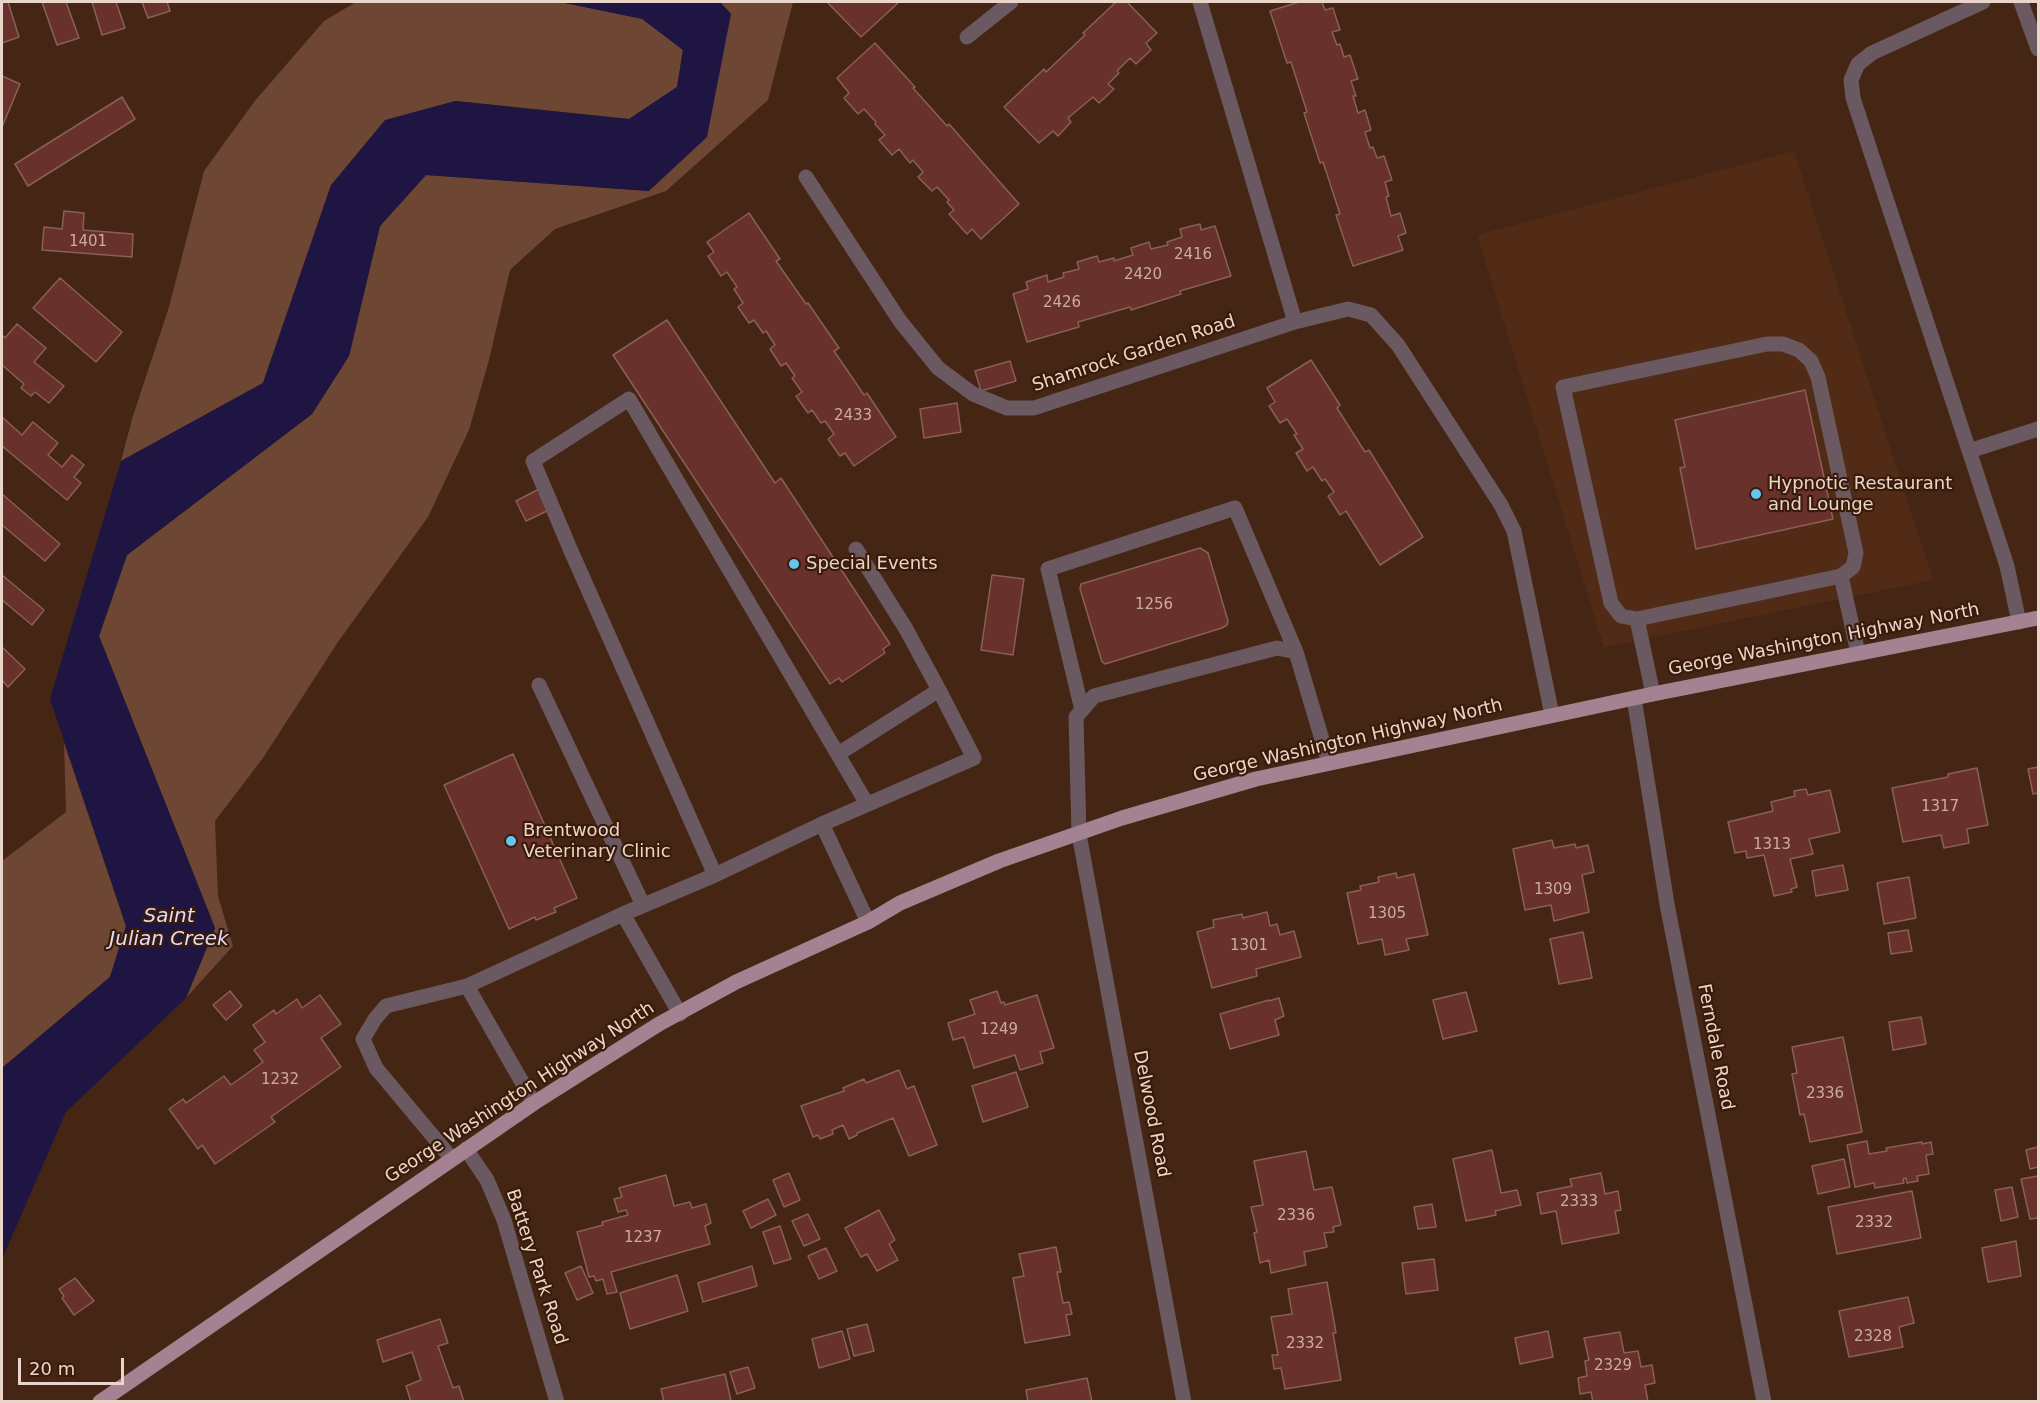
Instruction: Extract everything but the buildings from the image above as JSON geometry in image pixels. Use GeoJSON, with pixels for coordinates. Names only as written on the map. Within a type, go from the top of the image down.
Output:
{"type":"FeatureCollection","features":[{"type":"Feature","properties":{"kind":"main road","name":"George Washington Highway North"},"geometry":{"type":"LineString","coordinates":[[100,1401],[534,1103],[659,1024],[736,982],[868,922],[900,903],[999,861],[1122,818],[1256,779],[1653,694],[2038,618]]}},
{"type":"Feature","properties":{"kind":"street"},"geometry":{"type":"LineString","coordinates":[[967,37],[1011,2]]}},
{"type":"Feature","properties":{"kind":"street"},"geometry":{"type":"LineString","coordinates":[[1200,2],[1295,322]]}},
{"type":"Feature","properties":{"kind":"street"},"geometry":{"type":"LineString","coordinates":[[1983,2],[1872,53],[1858,64],[1851,80],[1852,98],[2007,566],[2019,622]]}},
{"type":"Feature","properties":{"kind":"street"},"geometry":{"type":"LineString","coordinates":[[2021,2],[2038,49]]}},
{"type":"Feature","properties":{"kind":"street","name":"Shamrock Garden Road"},"geometry":{"type":"LineString","coordinates":[[806,177],[900,321],[938,368],[973,394],[1007,408],[1034,408],[1295,322],[1348,309],[1371,315],[1398,345],[1501,506],[1514,531],[1552,715]]}},
{"type":"Feature","properties":{"kind":"street"},"geometry":{"type":"LineString","coordinates":[[1767,344],[1784,344],[1799,350],[1811,361],[1818,377],[1856,553],[1853,567],[1841,576],[1637,619],[1621,616],[1611,603],[1563,387],[1767,344]]}},
{"type":"Feature","properties":{"kind":"street"},"geometry":{"type":"LineString","coordinates":[[715,875],[533,461],[629,399],[867,804]]}},
{"type":"Feature","properties":{"kind":"street"},"geometry":{"type":"LineString","coordinates":[[1969,451],[2038,429]]}},
{"type":"Feature","properties":{"kind":"street"},"geometry":{"type":"LineString","coordinates":[[1082,710],[1048,569],[1235,508],[1296,652],[1329,763]]}},
{"type":"Feature","properties":{"kind":"street"},"geometry":{"type":"LineString","coordinates":[[452,1159],[376,1068],[363,1040],[375,1018],[386,1006],[467,986],[622,914],[715,875],[822,824],[974,758],[906,628],[856,549]]}},
{"type":"Feature","properties":{"kind":"street"},"geometry":{"type":"LineString","coordinates":[[1841,576],[1858,653]]}},
{"type":"Feature","properties":{"kind":"street"},"geometry":{"type":"LineString","coordinates":[[1637,619],[1653,694]]}},
{"type":"Feature","properties":{"kind":"street"},"geometry":{"type":"LineString","coordinates":[[1082,710],[1094,696],[1277,648],[1296,652]]}},
{"type":"Feature","properties":{"kind":"street"},"geometry":{"type":"LineString","coordinates":[[539,685],[643,905]]}},
{"type":"Feature","properties":{"kind":"street"},"geometry":{"type":"LineString","coordinates":[[838,754],[939,690]]}},
{"type":"Feature","properties":{"kind":"street","name":"Ferndale Road"},"geometry":{"type":"LineString","coordinates":[[1634,698],[1667,904],[1764,1401]]}},
{"type":"Feature","properties":{"kind":"street","name":"Delwood Road"},"geometry":{"type":"LineString","coordinates":[[1082,710],[1076,717],[1079,834],[1184,1401]]}},
{"type":"Feature","properties":{"kind":"street"},"geometry":{"type":"LineString","coordinates":[[822,824],[868,922]]}},
{"type":"Feature","properties":{"kind":"street"},"geometry":{"type":"LineString","coordinates":[[622,914],[680,1014]]}},
{"type":"Feature","properties":{"kind":"street"},"geometry":{"type":"LineString","coordinates":[[467,986],[534,1103]]}},
{"type":"Feature","properties":{"kind":"street","name":"Battery Park Road"},"geometry":{"type":"LineString","coordinates":[[466,1149],[487,1180],[504,1220],[557,1401]]}},
{"type":"Feature","properties":{"kind":"shaded area"},"geometry":{"type":"Polygon","coordinates":[[[356,2],[560,2],[642,18],[683,50],[677,87],[629,119],[456,101],[331,185],[263,383],[121,461],[132,419],[169,307],[204,171],[254,102],[324,21],[356,2]]]}},
{"type":"Feature","properties":{"kind":"shaded area"},"geometry":{"type":"Polygon","coordinates":[[[720,2],[793,2],[768,100],[666,191],[555,229],[510,270],[489,360],[469,430],[428,517],[338,642],[263,758],[215,821],[218,896],[233,946],[186,998],[215,928],[99,636],[127,555],[312,414],[349,356],[380,226],[426,175],[649,191],[731,14],[720,2]]]}},
{"type":"Feature","properties":{"kind":"shaded area"},"geometry":{"type":"Polygon","coordinates":[[[1794,151],[1933,580],[1604,647],[1477,235],[1794,151]]]}},
{"type":"Feature","properties":{"kind":"shaded area"},"geometry":{"type":"Polygon","coordinates":[[[64,743],[126,926],[110,977],[2,1068],[2,861],[66,812],[64,743]]]}},
{"type":"Feature","properties":{"kind":"water","name":"Saint Julian Creek"},"geometry":{"type":"Polygon","coordinates":[[[560,2],[720,2],[731,14],[707,137],[649,191],[426,175],[380,226],[349,356],[312,414],[127,555],[99,636],[215,928],[186,998],[66,1112],[2,1259],[2,1068],[110,977],[126,926],[50,699],[121,461],[263,383],[331,185],[385,120],[455,101],[629,119],[677,87],[683,50],[642,19],[560,2]]]}},
{"type":"Feature","properties":{"kind":"place","name":"Hypnotic Restaurant and Lounge"},"geometry":{"type":"Point","coordinates":[1756,494]}},
{"type":"Feature","properties":{"kind":"place","name":"Special Events"},"geometry":{"type":"Point","coordinates":[794,564]}},
{"type":"Feature","properties":{"kind":"place","name":"Brentwood Veterinary Clinic"},"geometry":{"type":"Point","coordinates":[511,841]}}]}
